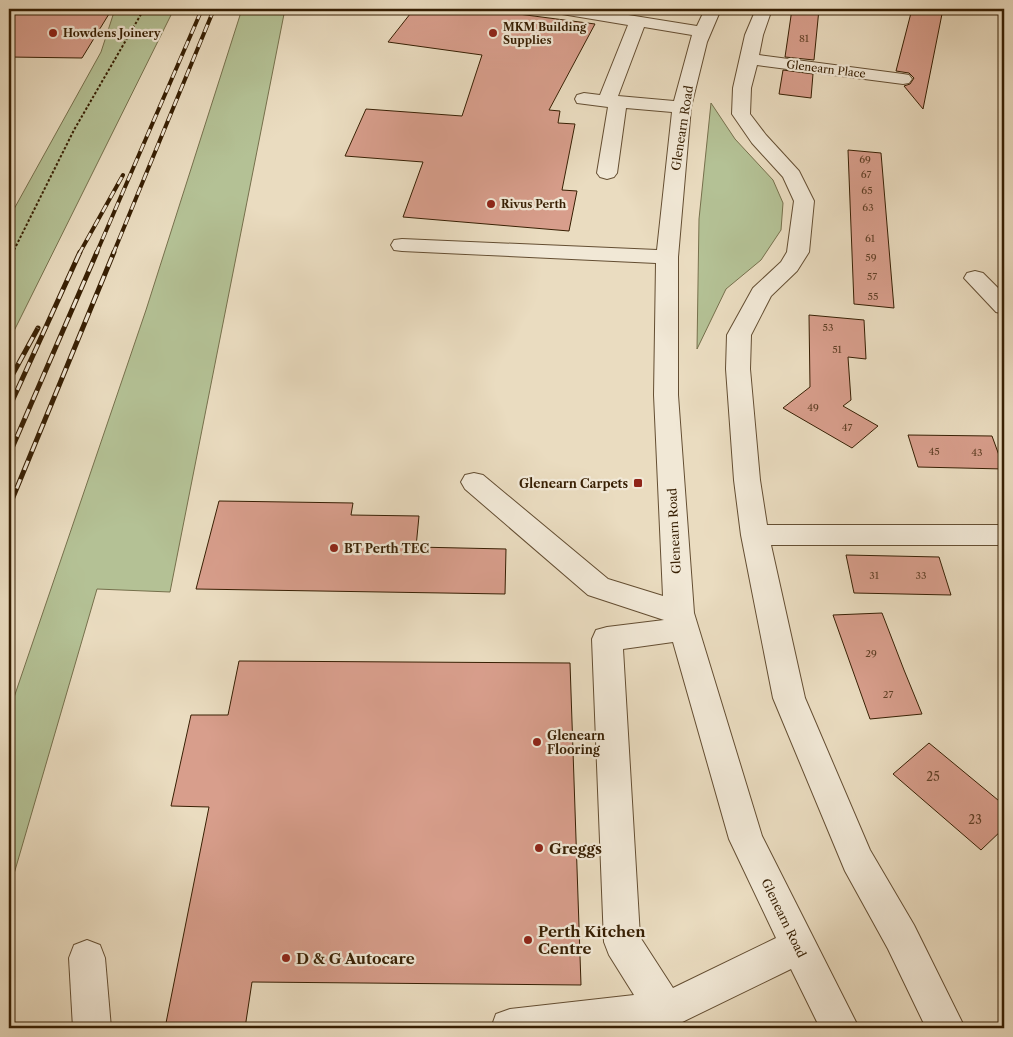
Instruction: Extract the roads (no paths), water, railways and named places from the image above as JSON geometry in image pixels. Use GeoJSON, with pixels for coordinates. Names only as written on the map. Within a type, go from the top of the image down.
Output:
{"type":"FeatureCollection","features":[{"type":"Feature","properties":{"kind":"street"},"geometry":{"type":"LineString","coordinates":[[562,9],[638,22],[708,20]]}},
{"type":"Feature","properties":{"kind":"street"},"geometry":{"type":"LineString","coordinates":[[764,9],[754,36],[742,88],[741,114],[759,140],[792,175],[804,201],[798,252],[789,266],[762,293],[739,335],[738,369],[747,480],[755,535],[789,698],[857,860],[901,936],[946,1028]]}},
{"type":"Feature","properties":{"kind":"street","name":"Glenearn Road"},"geometry":{"type":"LineString","coordinates":[[708,20],[698,42],[682,107],[671,206],[668,257],[666,395],[681,621],[746,839],[840,1028]]}},
{"type":"Feature","properties":{"kind":"street"},"geometry":{"type":"LineString","coordinates":[[606,173],[612,101],[638,22]]}},
{"type":"Feature","properties":{"kind":"street","name":"Glenearn Place"},"geometry":{"type":"LineString","coordinates":[[750,59],[902,79]]}},
{"type":"Feature","properties":{"kind":"street"},"geometry":{"type":"LineString","coordinates":[[584,99],[682,107]]}},
{"type":"Feature","properties":{"kind":"street"},"geometry":{"type":"LineString","coordinates":[[402,244],[668,257]]}},
{"type":"Feature","properties":{"kind":"street"},"geometry":{"type":"LineString","coordinates":[[975,278],[1004,307]]}},
{"type":"Feature","properties":{"kind":"street"},"geometry":{"type":"LineString","coordinates":[[474,482],[598,587],[681,621]]}},
{"type":"Feature","properties":{"kind":"street"},"geometry":{"type":"LineString","coordinates":[[755,535],[1004,535]]}},
{"type":"Feature","properties":{"kind":"street"},"geometry":{"type":"LineString","coordinates":[[666,1011],[622,942],[607,639],[681,621]]}},
{"type":"Feature","properties":{"kind":"street"},"geometry":{"type":"LineString","coordinates":[[510,1028],[666,1011],[798,946]]}},
{"type":"Feature","properties":{"kind":"street"},"geometry":{"type":"LineString","coordinates":[[87,958],[92,1028]]}},
{"type":"Feature","properties":{"kind":"railway"},"geometry":{"type":"LineString","coordinates":[[96,254],[202,9]]}},
{"type":"Feature","properties":{"kind":"railway"},"geometry":{"type":"LineString","coordinates":[[113,254],[214,9]]}},
{"type":"Feature","properties":{"kind":"railway"},"geometry":{"type":"LineString","coordinates":[[79,253],[123,175]]}},
{"type":"Feature","properties":{"kind":"railway"},"geometry":{"type":"LineString","coordinates":[[9,455],[97,252]]}},
{"type":"Feature","properties":{"kind":"railway"},"geometry":{"type":"LineString","coordinates":[[9,507],[114,252]]}},
{"type":"Feature","properties":{"kind":"railway"},"geometry":{"type":"LineString","coordinates":[[9,408],[79,253]]}},
{"type":"Feature","properties":{"kind":"railway"},"geometry":{"type":"LineString","coordinates":[[9,381],[38,328]]}},
{"type":"Feature","properties":{"kind":"place","name":"Howdens Joinery"},"geometry":{"type":"Point","coordinates":[53,33]}},
{"type":"Feature","properties":{"kind":"place","name":"MKM Building Supplies"},"geometry":{"type":"Point","coordinates":[493,33]}},
{"type":"Feature","properties":{"kind":"place","name":"Rivus Perth"},"geometry":{"type":"Point","coordinates":[491,204]}},
{"type":"Feature","properties":{"kind":"place","name":"Glenearn Carpets"},"geometry":{"type":"Point","coordinates":[638,483]}},
{"type":"Feature","properties":{"kind":"place","name":"BT Perth TEC"},"geometry":{"type":"Point","coordinates":[334,548]}},
{"type":"Feature","properties":{"kind":"place","name":"Glenearn Flooring"},"geometry":{"type":"Point","coordinates":[537,742]}},
{"type":"Feature","properties":{"kind":"place","name":"Greggs"},"geometry":{"type":"Point","coordinates":[539,848]}},
{"type":"Feature","properties":{"kind":"place","name":"Perth Kitchen Centre"},"geometry":{"type":"Point","coordinates":[528,940]}},
{"type":"Feature","properties":{"kind":"place","name":"D & G Autocare"},"geometry":{"type":"Point","coordinates":[286,958]}}]}
